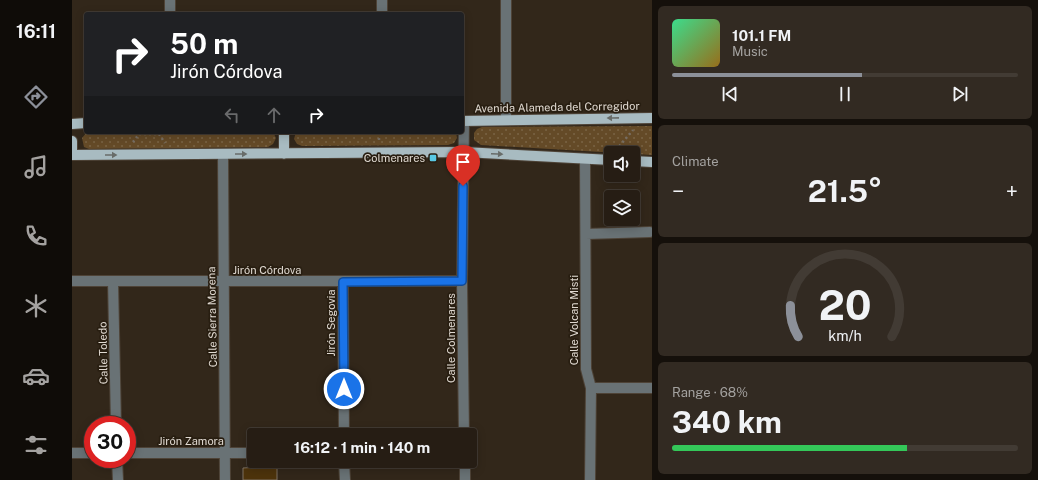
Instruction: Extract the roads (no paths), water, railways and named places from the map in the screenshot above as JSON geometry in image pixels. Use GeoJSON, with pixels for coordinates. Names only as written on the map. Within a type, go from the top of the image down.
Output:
{"type":"FeatureCollection","features":[{"type":"Feature","properties":{"kind":"main road","name":"Avenida Alameda del Corregidor"},"geometry":{"type":"LineString","coordinates":[[464,121],[652,118]]}},
{"type":"Feature","properties":{"kind":"main road"},"geometry":{"type":"LineString","coordinates":[[72,124],[84,124]]}},
{"type":"Feature","properties":{"kind":"main road"},"geometry":{"type":"LineString","coordinates":[[284,134],[284,154]]}},
{"type":"Feature","properties":{"kind":"main road"},"geometry":{"type":"LineString","coordinates":[[72,141],[72,152]]}},
{"type":"Feature","properties":{"kind":"main road"},"geometry":{"type":"LineString","coordinates":[[72,155],[464,152],[604,159]]}},
{"type":"Feature","properties":{"kind":"main road"},"geometry":{"type":"LineString","coordinates":[[640,161],[652,162]]}},
{"type":"Feature","properties":{"kind":"street"},"geometry":{"type":"LineString","coordinates":[[170,0],[170,12]]}},
{"type":"Feature","properties":{"kind":"street"},"geometry":{"type":"LineString","coordinates":[[382,0],[382,12]]}},
{"type":"Feature","properties":{"kind":"street"},"geometry":{"type":"LineString","coordinates":[[506,0],[506,120]]}},
{"type":"Feature","properties":{"kind":"street","name":"Calle Colmenares"},"geometry":{"type":"LineString","coordinates":[[463,134],[462,281],[464,428]]}},
{"type":"Feature","properties":{"kind":"street","name":"Calle Sierra Morena"},"geometry":{"type":"LineString","coordinates":[[223,154],[225,480]]}},
{"type":"Feature","properties":{"kind":"street","name":"Calle Volcan Misti"},"geometry":{"type":"LineString","coordinates":[[585,158],[586,369],[591,388],[590,480]]}},
{"type":"Feature","properties":{"kind":"street"},"geometry":{"type":"LineString","coordinates":[[586,234],[650,232]]}},
{"type":"Feature","properties":{"kind":"street","name":"Jirón Córdova"},"geometry":{"type":"LineString","coordinates":[[72,281],[462,281]]}},
{"type":"Feature","properties":{"kind":"street","name":"Calle Toledo"},"geometry":{"type":"LineString","coordinates":[[113,281],[116,416]]}},
{"type":"Feature","properties":{"kind":"street","name":"Jirón Segovia"},"geometry":{"type":"LineString","coordinates":[[343,282],[344,428]]}},
{"type":"Feature","properties":{"kind":"street"},"geometry":{"type":"LineString","coordinates":[[591,388],[652,388]]}},
{"type":"Feature","properties":{"kind":"street"},"geometry":{"type":"LineString","coordinates":[[72,453],[84,453]]}},
{"type":"Feature","properties":{"kind":"street","name":"Jirón Zamora"},"geometry":{"type":"LineString","coordinates":[[136,453],[247,453]]}},
{"type":"Feature","properties":{"kind":"street"},"geometry":{"type":"LineString","coordinates":[[117,468],[118,480]]}},
{"type":"Feature","properties":{"kind":"street"},"geometry":{"type":"LineString","coordinates":[[344,468],[344,480]]}},
{"type":"Feature","properties":{"kind":"street"},"geometry":{"type":"LineString","coordinates":[[465,468],[465,480]]}},
{"type":"Feature","properties":{"kind":"place","name":"Colmenares"},"geometry":{"type":"Point","coordinates":[433,158]}}]}
